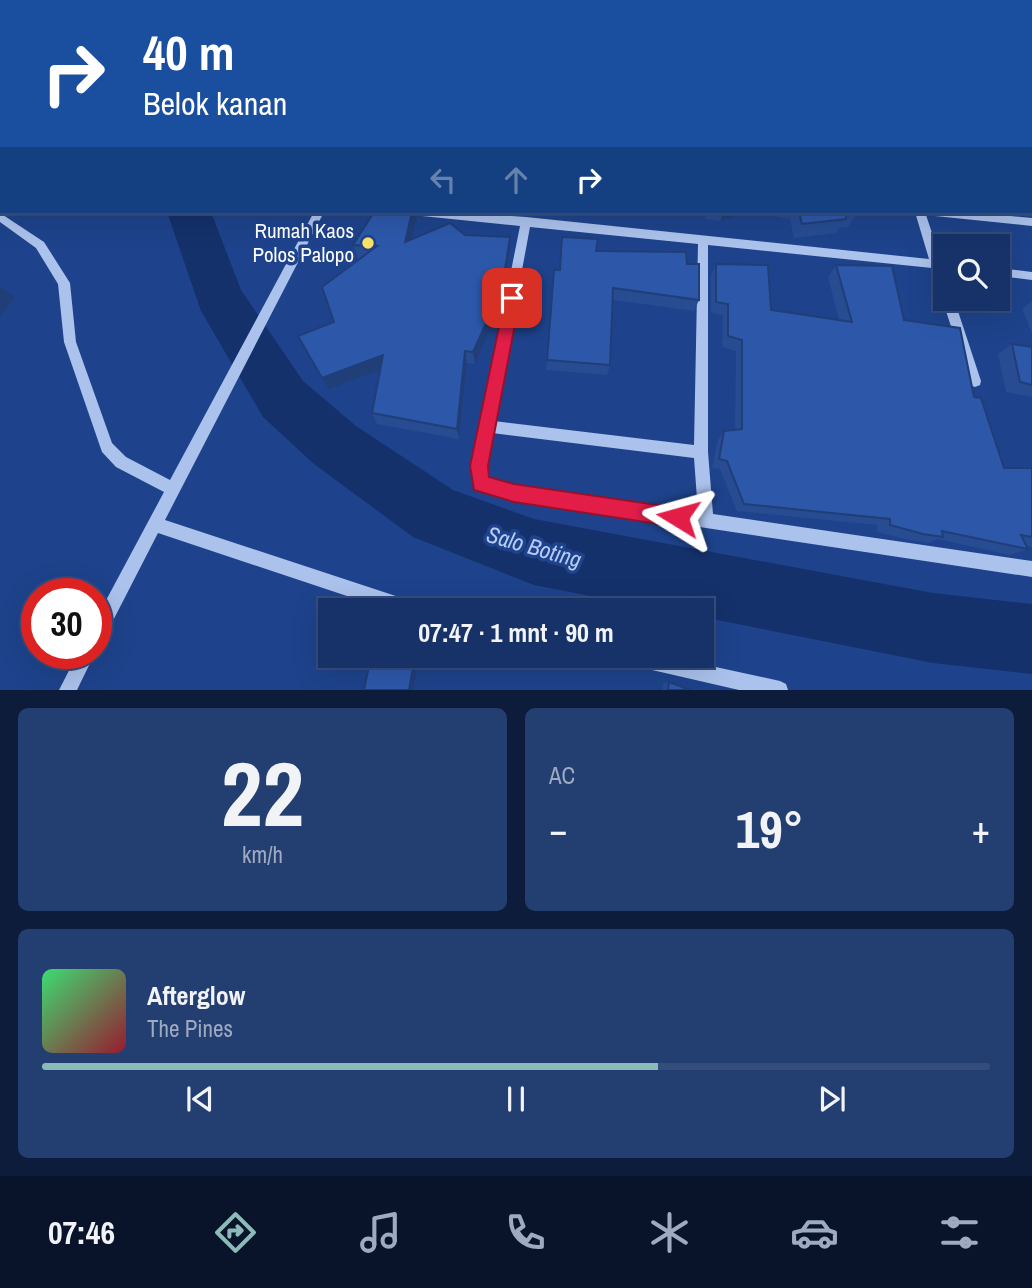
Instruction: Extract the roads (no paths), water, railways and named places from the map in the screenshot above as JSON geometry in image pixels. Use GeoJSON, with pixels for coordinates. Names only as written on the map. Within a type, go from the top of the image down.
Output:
{"type":"FeatureCollection","features":[{"type":"Feature","properties":{"kind":"street"},"geometry":{"type":"LineString","coordinates":[[112,606],[287,277],[314,214]]}},
{"type":"Feature","properties":{"kind":"street"},"geometry":{"type":"LineString","coordinates":[[445,214],[933,264]]}},
{"type":"Feature","properties":{"kind":"street"},"geometry":{"type":"LineString","coordinates":[[921,214],[933,245]]}},
{"type":"Feature","properties":{"kind":"street"},"geometry":{"type":"LineString","coordinates":[[954,214],[1032,222]]}},
{"type":"Feature","properties":{"kind":"street"},"geometry":{"type":"LineString","coordinates":[[0,217],[40,245],[64,283],[70,342],[107,447],[121,463],[174,490]]}},
{"type":"Feature","properties":{"kind":"street"},"geometry":{"type":"LineString","coordinates":[[526,221],[478,477],[486,487],[1032,569]]}},
{"type":"Feature","properties":{"kind":"street"},"geometry":{"type":"LineString","coordinates":[[703,239],[701,452],[706,521]]}},
{"type":"Feature","properties":{"kind":"street"},"geometry":{"type":"LineString","coordinates":[[1010,273],[1032,276]]}},
{"type":"Feature","properties":{"kind":"street"},"geometry":{"type":"LineString","coordinates":[[952,311],[975,381]]}},
{"type":"Feature","properties":{"kind":"street"},"geometry":{"type":"LineString","coordinates":[[488,426],[701,452]]}},
{"type":"Feature","properties":{"kind":"street"},"geometry":{"type":"LineString","coordinates":[[156,525],[378,598]]}},
{"type":"Feature","properties":{"kind":"street"},"geometry":{"type":"LineString","coordinates":[[680,668],[780,690]]}},
{"type":"Feature","properties":{"kind":"street"},"geometry":{"type":"LineString","coordinates":[[67,690],[78,669]]}},
{"type":"Feature","properties":{"kind":"waterway","name":"Salo Boting"},"geometry":{"type":"LineString","coordinates":[[190,214],[219,297],[283,399],[335,445],[435,515],[534,552],[933,628],[1032,639]]}},
{"type":"Feature","properties":{"kind":"place","name":"Rumah Kaos Polos Palopo"},"geometry":{"type":"Point","coordinates":[368,243]}}]}
